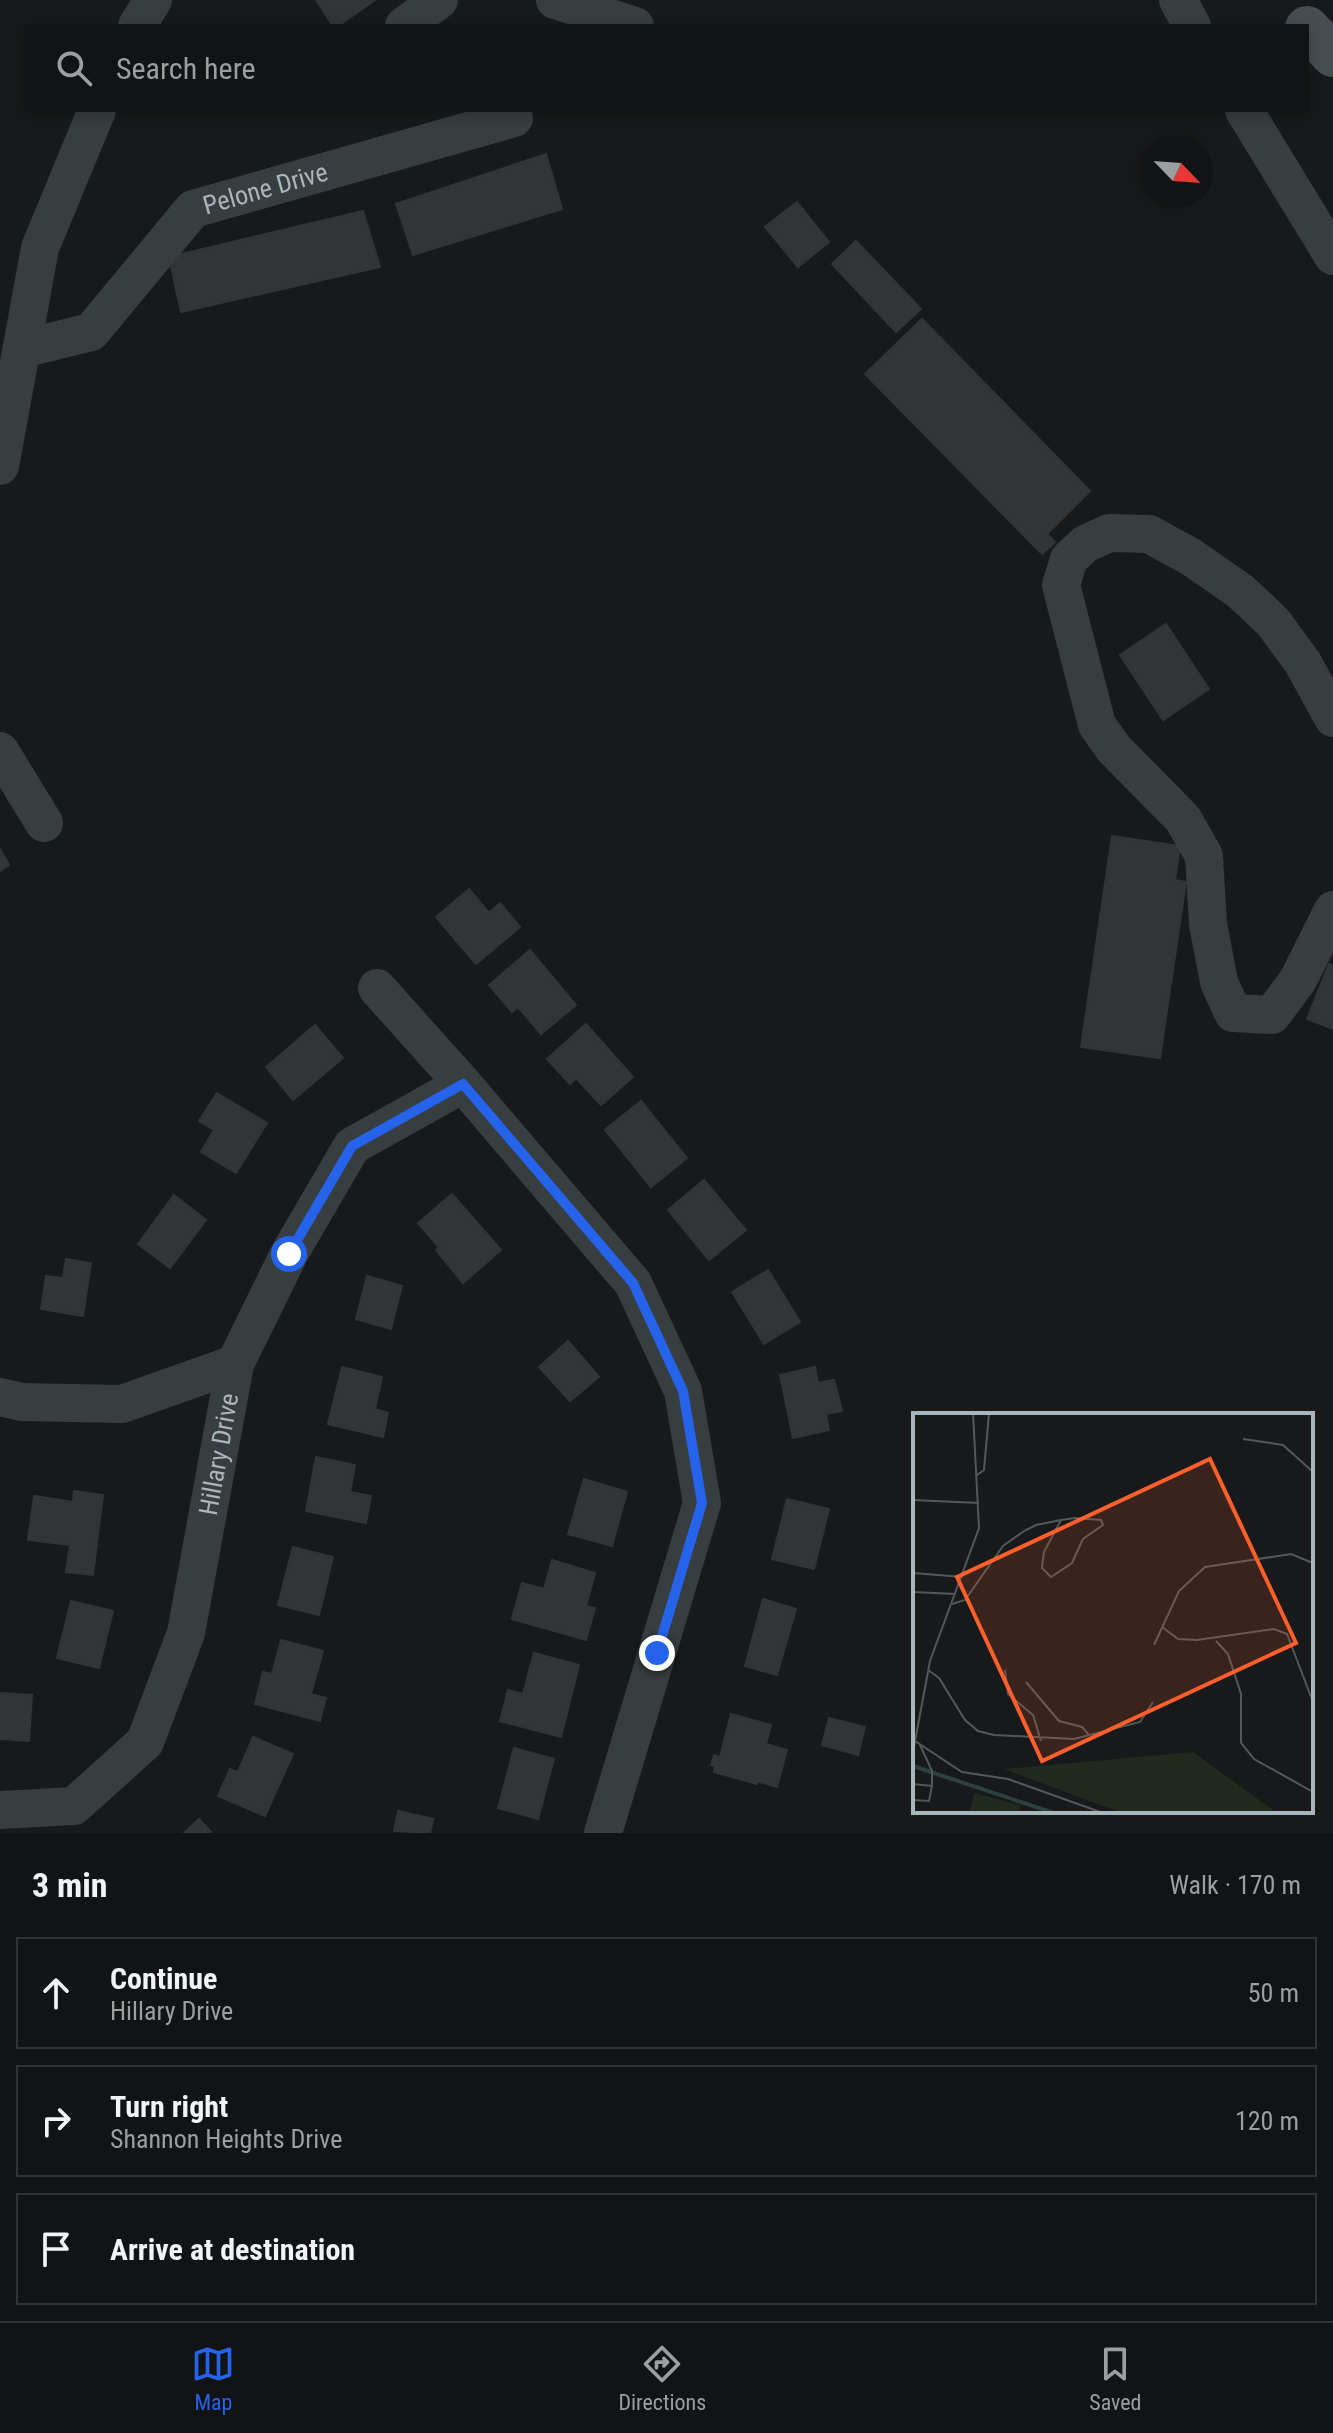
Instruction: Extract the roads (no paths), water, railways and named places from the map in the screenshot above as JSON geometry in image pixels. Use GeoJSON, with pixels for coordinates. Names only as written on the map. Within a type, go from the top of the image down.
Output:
{"type":"FeatureCollection","features":[{"type":"Feature","properties":{"kind":"street"},"geometry":{"type":"LineString","coordinates":[[138,24],[153,0]]}},
{"type":"Feature","properties":{"kind":"street"},"geometry":{"type":"LineString","coordinates":[[407,24],[439,0]]}},
{"type":"Feature","properties":{"kind":"street"},"geometry":{"type":"LineString","coordinates":[[555,0],[629,24]]}},
{"type":"Feature","properties":{"kind":"street"},"geometry":{"type":"LineString","coordinates":[[1178,0],[1191,24]]}},
{"type":"Feature","properties":{"kind":"street"},"geometry":{"type":"LineString","coordinates":[[1280,0],[1303,24]]}},
{"type":"Feature","properties":{"kind":"street"},"geometry":{"type":"LineString","coordinates":[[1309,30],[1333,55]]}},
{"type":"Feature","properties":{"kind":"street"},"geometry":{"type":"LineString","coordinates":[[0,466],[40,248],[96,112]]}},
{"type":"Feature","properties":{"kind":"street"},"geometry":{"type":"LineString","coordinates":[[1245,112],[1333,256]]}},
{"type":"Feature","properties":{"kind":"street","name":"Pelone Drive"},"geometry":{"type":"LineString","coordinates":[[22,349],[91,332],[193,209],[514,118]]}},
{"type":"Feature","properties":{"kind":"street"},"geometry":{"type":"LineString","coordinates":[[1333,718],[1303,663],[1273,622],[1240,591],[1191,557],[1149,534],[1109,533],[1085,544],[1069,559],[1061,585],[1097,725],[1114,749],[1183,819],[1204,856],[1208,924],[1219,982],[1233,1013],[1272,1015],[1298,980],[1333,910]]}},
{"type":"Feature","properties":{"kind":"street"},"geometry":{"type":"LineString","coordinates":[[0,751],[44,823]]}},
{"type":"Feature","properties":{"kind":"street"},"geometry":{"type":"LineString","coordinates":[[377,988],[633,1283],[683,1391],[702,1503],[603,1833]]}},
{"type":"Feature","properties":{"kind":"street","name":"Hillary Drive"},"geometry":{"type":"LineString","coordinates":[[0,1810],[74,1806],[145,1742],[186,1633],[235,1364],[289,1254],[352,1146],[463,1084]]}},
{"type":"Feature","properties":{"kind":"street"},"geometry":{"type":"LineString","coordinates":[[0,1397],[22,1402],[122,1404],[235,1364]]}}]}
